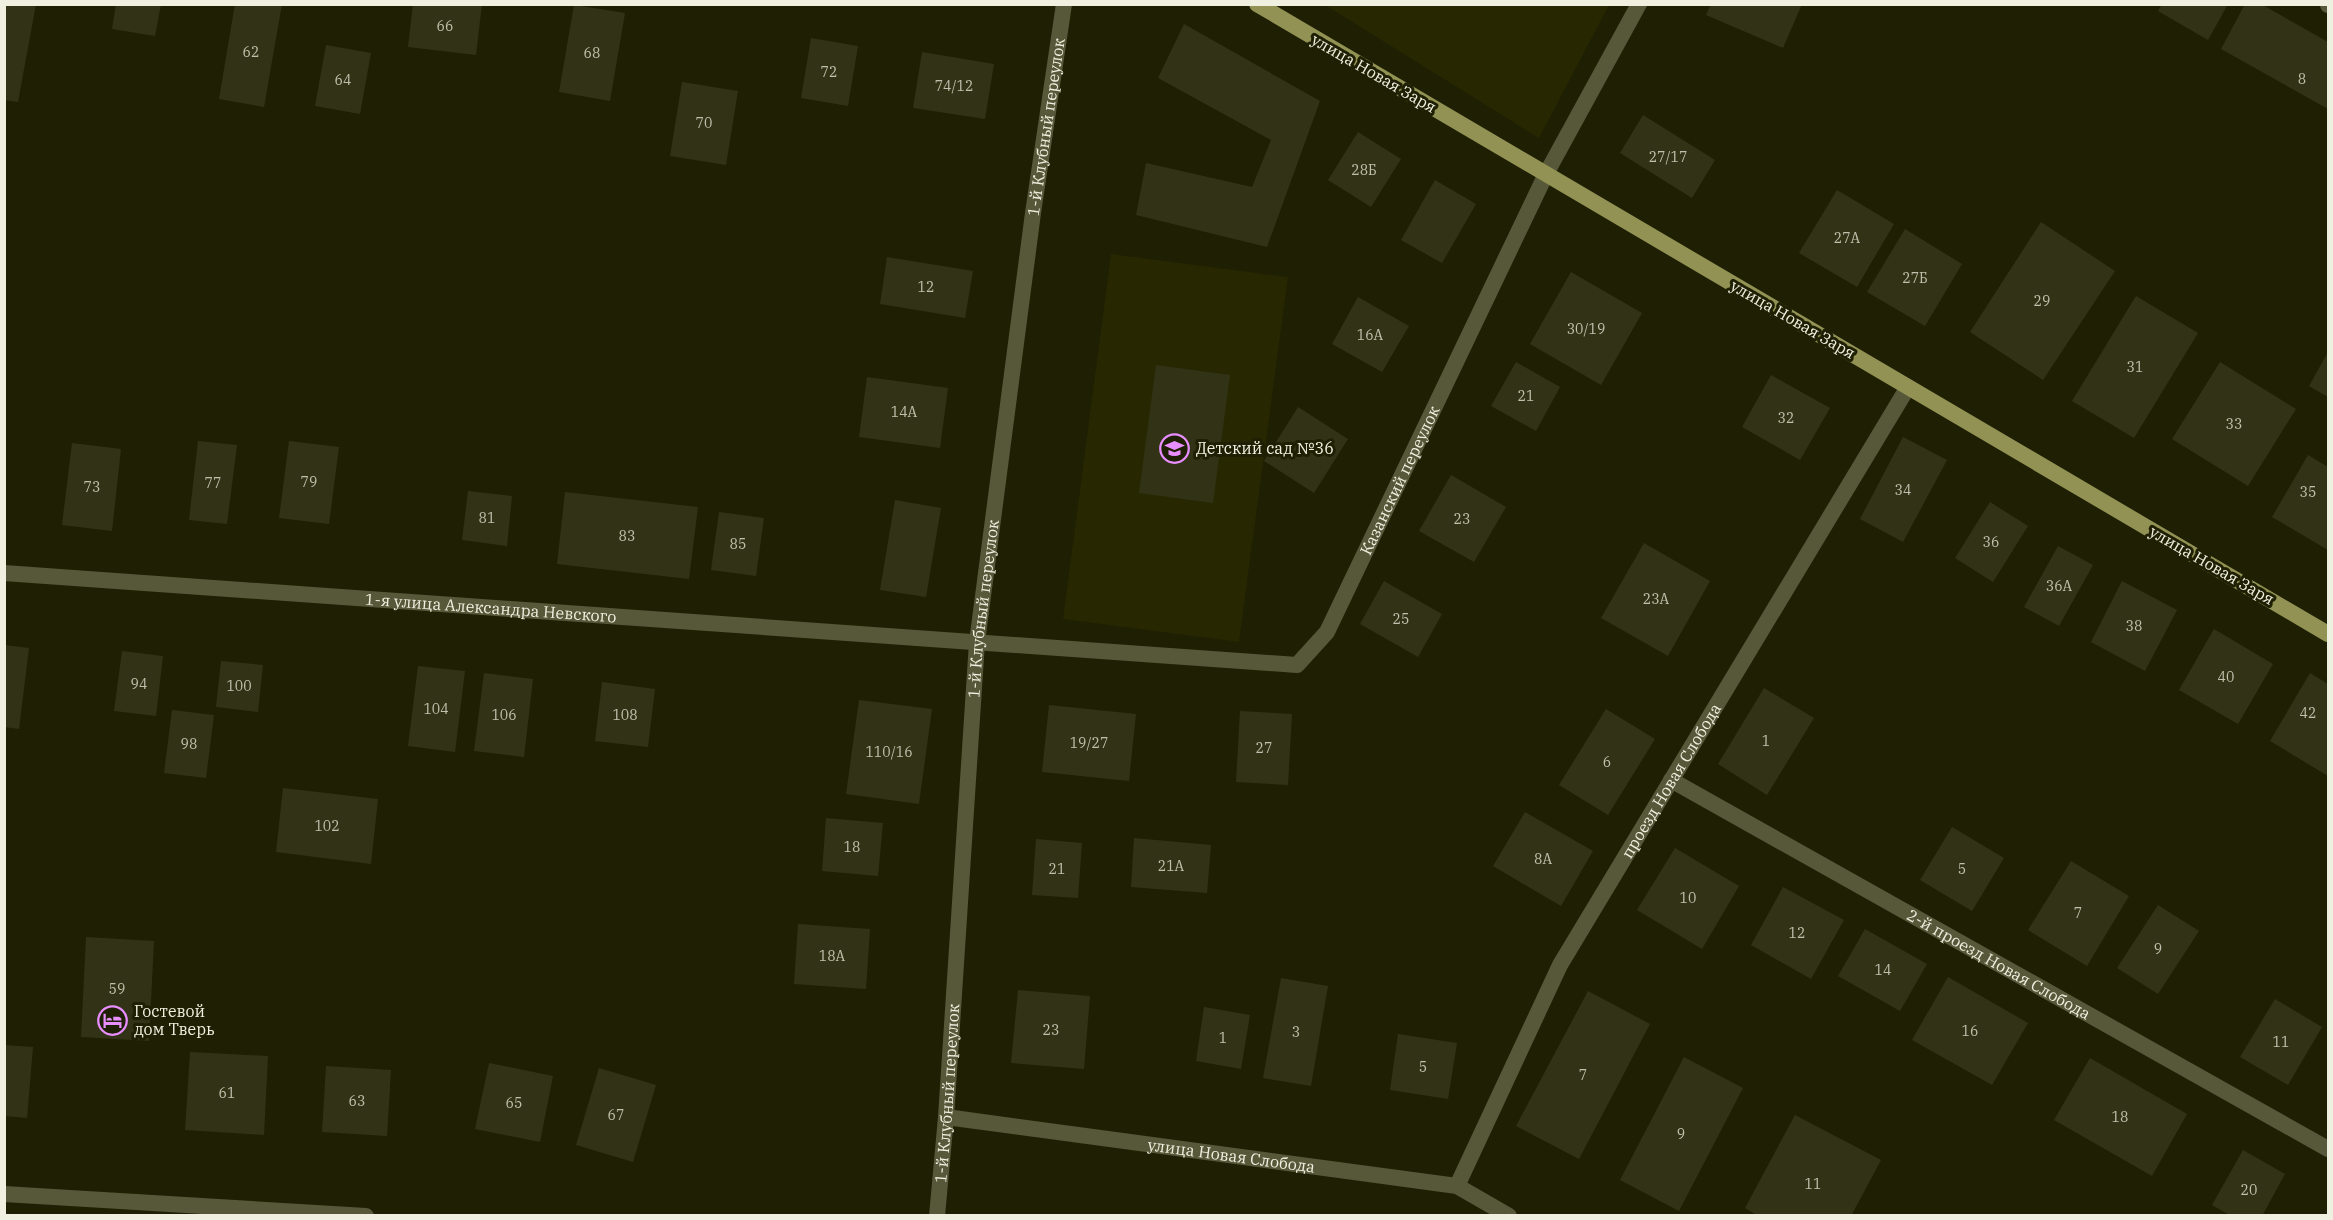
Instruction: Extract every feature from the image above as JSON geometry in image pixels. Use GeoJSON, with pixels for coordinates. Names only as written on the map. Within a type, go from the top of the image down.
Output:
{"type":"FeatureCollection","features":[{"type":"Feature","properties":{"kind":"main road","name":"улица Новая Заря"},"geometry":{"type":"LineString","coordinates":[[1257,4],[2328,634]]}},
{"type":"Feature","properties":{"kind":"street","name":"1-й Клубный переулок"},"geometry":{"type":"LineString","coordinates":[[937,1215],[946,1117],[977,642],[1030,237],[1064,4]]}},
{"type":"Feature","properties":{"kind":"street","name":"Казанский переулок"},"geometry":{"type":"LineString","coordinates":[[977,642],[1297,665],[1327,632],[1546,174],[1639,4]]}},
{"type":"Feature","properties":{"kind":"street","name":"проезд Новая Слобода"},"geometry":{"type":"LineString","coordinates":[[1457,1186],[1560,965],[1908,387]]}},
{"type":"Feature","properties":{"kind":"street","name":"1-я улица Александра Невского"},"geometry":{"type":"LineString","coordinates":[[4,573],[977,642]]}},
{"type":"Feature","properties":{"kind":"street","name":"2-й проезд Новая Слобода"},"geometry":{"type":"LineString","coordinates":[[1671,780],[2328,1149]]}},
{"type":"Feature","properties":{"kind":"street","name":"улица Новая Слобода"},"geometry":{"type":"LineString","coordinates":[[946,1117],[1457,1186],[1509,1215]]}},
{"type":"Feature","properties":{"kind":"street"},"geometry":{"type":"LineString","coordinates":[[4,1194],[366,1215]]}},
{"type":"Feature","properties":{"kind":"shaded area"},"geometry":{"type":"Polygon","coordinates":[[[1325,5],[1609,5],[1539,138],[1325,5]]]}},
{"type":"Feature","properties":{"kind":"shaded area","name":"Детский сад №36"},"geometry":{"type":"Polygon","coordinates":[[[1111,254],[1288,277],[1239,642],[1063,619],[1111,254]]]}},
{"type":"Feature","properties":{"kind":"building"},"geometry":{"type":"Polygon","coordinates":[[[4,4],[36,4],[18,102],[4,100],[4,4]]]}},
{"type":"Feature","properties":{"kind":"building"},"geometry":{"type":"Polygon","coordinates":[[[116,4],[161,4],[155,36],[112,29],[116,4]]]}},
{"type":"Feature","properties":{"kind":"building"},"geometry":{"type":"Polygon","coordinates":[[[235,4],[282,4],[264,107],[219,99],[235,4]]]}},
{"type":"Feature","properties":{"kind":"building"},"geometry":{"type":"Polygon","coordinates":[[[413,4],[482,4],[476,55],[408,47],[413,4]]]}},
{"type":"Feature","properties":{"kind":"building"},"geometry":{"type":"Polygon","coordinates":[[[1711,4],[1802,4],[1783,48],[1706,15],[1711,4]]]}},
{"type":"Feature","properties":{"kind":"building"},"geometry":{"type":"Polygon","coordinates":[[[2162,4],[2228,4],[2208,40],[2158,11],[2162,4]]]}},
{"type":"Feature","properties":{"kind":"building"},"geometry":{"type":"Polygon","coordinates":[[[2245,4],[2261,4],[2328,42],[2328,109],[2221,49],[2245,4]]]}},
{"type":"Feature","properties":{"kind":"building"},"geometry":{"type":"Polygon","coordinates":[[[574,5],[625,13],[610,101],[559,92],[574,5]]]}},
{"type":"Feature","properties":{"kind":"building"},"geometry":{"type":"Polygon","coordinates":[[[1184,24],[1320,101],[1267,247],[1136,215],[1146,163],[1252,187],[1271,140],[1158,78],[1184,24]]]}},
{"type":"Feature","properties":{"kind":"building"},"geometry":{"type":"Polygon","coordinates":[[[811,38],[858,46],[848,106],[801,98],[811,38]]]}},
{"type":"Feature","properties":{"kind":"building"},"geometry":{"type":"Polygon","coordinates":[[[326,45],[371,53],[360,114],[315,106],[326,45]]]}},
{"type":"Feature","properties":{"kind":"building"},"geometry":{"type":"Polygon","coordinates":[[[922,52],[994,64],[985,119],[913,108],[922,52]]]}},
{"type":"Feature","properties":{"kind":"building"},"geometry":{"type":"Polygon","coordinates":[[[682,82],[738,91],[726,165],[670,156],[682,82]]]}},
{"type":"Feature","properties":{"kind":"building"},"geometry":{"type":"Polygon","coordinates":[[[1643,115],[1715,160],[1692,198],[1620,153],[1643,115]]]}},
{"type":"Feature","properties":{"kind":"building"},"geometry":{"type":"Polygon","coordinates":[[[1358,132],[1401,159],[1371,207],[1328,180],[1358,132]]]}},
{"type":"Feature","properties":{"kind":"building"},"geometry":{"type":"Polygon","coordinates":[[[1435,180],[1476,204],[1442,263],[1401,240],[1435,180]]]}},
{"type":"Feature","properties":{"kind":"building"},"geometry":{"type":"Polygon","coordinates":[[[1837,190],[1894,224],[1857,287],[1799,253],[1837,190]]]}},
{"type":"Feature","properties":{"kind":"building"},"geometry":{"type":"Polygon","coordinates":[[[2041,222],[2115,271],[2043,380],[1970,332],[2041,222]]]}},
{"type":"Feature","properties":{"kind":"building"},"geometry":{"type":"Polygon","coordinates":[[[1905,229],[1962,264],[1925,326],[1867,292],[1905,229]]]}},
{"type":"Feature","properties":{"kind":"building"},"geometry":{"type":"Polygon","coordinates":[[[887,257],[973,271],[965,318],[880,304],[887,257]]]}},
{"type":"Feature","properties":{"kind":"building"},"geometry":{"type":"Polygon","coordinates":[[[1571,272],[1642,313],[1601,385],[1530,344],[1571,272]]]}},
{"type":"Feature","properties":{"kind":"building"},"geometry":{"type":"Polygon","coordinates":[[[2136,296],[2198,333],[2134,438],[2072,401],[2136,296]]]}},
{"type":"Feature","properties":{"kind":"building"},"geometry":{"type":"Polygon","coordinates":[[[1358,297],[1409,326],[1382,372],[1332,344],[1358,297]]]}},
{"type":"Feature","properties":{"kind":"building"},"geometry":{"type":"Polygon","coordinates":[[[2328,352],[2328,397],[2309,386],[2328,352]]]}},
{"type":"Feature","properties":{"kind":"building"},"geometry":{"type":"Polygon","coordinates":[[[1516,362],[1560,387],[1536,431],[1491,406],[1516,362]]]}},
{"type":"Feature","properties":{"kind":"building"},"geometry":{"type":"Polygon","coordinates":[[[2220,362],[2296,409],[2248,486],[2172,439],[2220,362]]]}},
{"type":"Feature","properties":{"kind":"building"},"geometry":{"type":"Polygon","coordinates":[[[1156,365],[1230,375],[1213,503],[1139,493],[1156,365]]]}},
{"type":"Feature","properties":{"kind":"building"},"geometry":{"type":"Polygon","coordinates":[[[1771,375],[1830,408],[1800,460],[1742,427],[1771,375]]]}},
{"type":"Feature","properties":{"kind":"building"},"geometry":{"type":"Polygon","coordinates":[[[867,377],[948,388],[940,448],[859,437],[867,377]]]}},
{"type":"Feature","properties":{"kind":"building"},"geometry":{"type":"Polygon","coordinates":[[[1298,407],[1348,439],[1314,493],[1264,461],[1298,407]]]}},
{"type":"Feature","properties":{"kind":"building"},"geometry":{"type":"Polygon","coordinates":[[[1903,437],[1947,460],[1903,542],[1860,519],[1903,437]]]}},
{"type":"Feature","properties":{"kind":"building"},"geometry":{"type":"Polygon","coordinates":[[[198,441],[237,445],[227,524],[189,520],[198,441]]]}},
{"type":"Feature","properties":{"kind":"building"},"geometry":{"type":"Polygon","coordinates":[[[289,441],[339,447],[329,524],[279,518],[289,441]]]}},
{"type":"Feature","properties":{"kind":"building"},"geometry":{"type":"Polygon","coordinates":[[[72,443],[121,449],[112,531],[62,525],[72,443]]]}},
{"type":"Feature","properties":{"kind":"building"},"geometry":{"type":"Polygon","coordinates":[[[2308,455],[2328,467],[2328,550],[2272,517],[2308,455]]]}},
{"type":"Feature","properties":{"kind":"building"},"geometry":{"type":"Polygon","coordinates":[[[1451,475],[1506,507],[1474,562],[1419,531],[1451,475]]]}},
{"type":"Feature","properties":{"kind":"building"},"geometry":{"type":"Polygon","coordinates":[[[468,491],[512,496],[507,546],[462,540],[468,491]]]}},
{"type":"Feature","properties":{"kind":"building"},"geometry":{"type":"Polygon","coordinates":[[[565,492],[698,507],[689,579],[557,564],[565,492]]]}},
{"type":"Feature","properties":{"kind":"building"},"geometry":{"type":"Polygon","coordinates":[[[895,500],[941,508],[926,597],[880,590],[895,500]]]}},
{"type":"Feature","properties":{"kind":"building"},"geometry":{"type":"Polygon","coordinates":[[[1990,502],[2028,526],[1993,582],[1955,558],[1990,502]]]}},
{"type":"Feature","properties":{"kind":"building"},"geometry":{"type":"Polygon","coordinates":[[[719,512],[764,518],[756,576],[711,570],[719,512]]]}},
{"type":"Feature","properties":{"kind":"building"},"geometry":{"type":"Polygon","coordinates":[[[1644,543],[1710,581],[1668,656],[1601,618],[1644,543]]]}},
{"type":"Feature","properties":{"kind":"building"},"geometry":{"type":"Polygon","coordinates":[[[2058,546],[2093,565],[2059,626],[2024,607],[2058,546]]]}},
{"type":"Feature","properties":{"kind":"building"},"geometry":{"type":"Polygon","coordinates":[[[1384,581],[1442,614],[1418,657],[1360,624],[1384,581]]]}},
{"type":"Feature","properties":{"kind":"building"},"geometry":{"type":"Polygon","coordinates":[[[2122,581],[2177,610],[2145,671],[2091,642],[2122,581]]]}},
{"type":"Feature","properties":{"kind":"building"},"geometry":{"type":"Polygon","coordinates":[[[2214,629],[2273,664],[2238,724],[2179,690],[2214,629]]]}},
{"type":"Feature","properties":{"kind":"building"},"geometry":{"type":"Polygon","coordinates":[[[4,645],[29,648],[19,729],[4,727],[4,645]]]}},
{"type":"Feature","properties":{"kind":"building"},"geometry":{"type":"Polygon","coordinates":[[[122,651],[163,656],[156,716],[114,711],[122,651]]]}},
{"type":"Feature","properties":{"kind":"building"},"geometry":{"type":"Polygon","coordinates":[[[221,661],[263,665],[258,712],[216,707],[221,661]]]}},
{"type":"Feature","properties":{"kind":"building"},"geometry":{"type":"Polygon","coordinates":[[[418,666],[465,671],[455,752],[408,746],[418,666]]]}},
{"type":"Feature","properties":{"kind":"building"},"geometry":{"type":"Polygon","coordinates":[[[484,673],[533,679],[524,757],[474,751],[484,673]]]}},
{"type":"Feature","properties":{"kind":"building"},"geometry":{"type":"Polygon","coordinates":[[[2310,673],[2328,684],[2328,776],[2270,741],[2310,673]]]}},
{"type":"Feature","properties":{"kind":"building"},"geometry":{"type":"Polygon","coordinates":[[[602,682],[655,689],[648,747],[595,741],[602,682]]]}},
{"type":"Feature","properties":{"kind":"building"},"geometry":{"type":"Polygon","coordinates":[[[1764,688],[1814,718],[1767,795],[1718,764],[1764,688]]]}},
{"type":"Feature","properties":{"kind":"building"},"geometry":{"type":"Polygon","coordinates":[[[859,700],[932,709],[919,804],[846,794],[859,700]]]}},
{"type":"Feature","properties":{"kind":"building"},"geometry":{"type":"Polygon","coordinates":[[[1049,705],[1136,714],[1129,781],[1042,772],[1049,705]]]}},
{"type":"Feature","properties":{"kind":"building"},"geometry":{"type":"Polygon","coordinates":[[[1606,709],[1655,739],[1608,815],[1559,785],[1606,709]]]}},
{"type":"Feature","properties":{"kind":"building"},"geometry":{"type":"Polygon","coordinates":[[[172,710],[214,715],[206,778],[164,773],[172,710]]]}},
{"type":"Feature","properties":{"kind":"building"},"geometry":{"type":"Polygon","coordinates":[[[1240,711],[1292,714],[1288,785],[1236,782],[1240,711]]]}},
{"type":"Feature","properties":{"kind":"building"},"geometry":{"type":"Polygon","coordinates":[[[283,788],[378,799],[371,864],[276,852],[283,788]]]}},
{"type":"Feature","properties":{"kind":"building"},"geometry":{"type":"Polygon","coordinates":[[[1525,812],[1593,851],[1561,906],[1493,866],[1525,812]]]}},
{"type":"Feature","properties":{"kind":"building"},"geometry":{"type":"Polygon","coordinates":[[[826,818],[883,823],[878,876],[822,871],[826,818]]]}},
{"type":"Feature","properties":{"kind":"building"},"geometry":{"type":"Polygon","coordinates":[[[1952,827],[2004,858],[1972,911],[1920,880],[1952,827]]]}},
{"type":"Feature","properties":{"kind":"building"},"geometry":{"type":"Polygon","coordinates":[[[1134,838],[1211,845],[1207,893],[1131,887],[1134,838]]]}},
{"type":"Feature","properties":{"kind":"building"},"geometry":{"type":"Polygon","coordinates":[[[1036,839],[1082,843],[1078,898],[1032,895],[1036,839]]]}},
{"type":"Feature","properties":{"kind":"building"},"geometry":{"type":"Polygon","coordinates":[[[1675,848],[1739,886],[1702,949],[1637,910],[1675,848]]]}},
{"type":"Feature","properties":{"kind":"building"},"geometry":{"type":"Polygon","coordinates":[[[2071,861],[2129,896],[2087,966],[2028,930],[2071,861]]]}},
{"type":"Feature","properties":{"kind":"building"},"geometry":{"type":"Polygon","coordinates":[[[1783,887],[1844,920],[1811,979],[1751,945],[1783,887]]]}},
{"type":"Feature","properties":{"kind":"building"},"geometry":{"type":"Polygon","coordinates":[[[2158,905],[2199,931],[2158,994],[2117,968],[2158,905]]]}},
{"type":"Feature","properties":{"kind":"building"},"geometry":{"type":"Polygon","coordinates":[[[798,924],[870,929],[866,989],[794,984],[798,924]]]}},
{"type":"Feature","properties":{"kind":"building"},"geometry":{"type":"Polygon","coordinates":[[[1865,929],[1927,964],[1900,1011],[1838,976],[1865,929]]]}},
{"type":"Feature","properties":{"kind":"building"},"geometry":{"type":"Polygon","coordinates":[[[86,937],[154,941],[149,1041],[81,1037],[86,937]]]}},
{"type":"Feature","properties":{"kind":"building"},"geometry":{"type":"Polygon","coordinates":[[[1948,977],[2028,1023],[1992,1085],[1912,1040],[1948,977]]]}},
{"type":"Feature","properties":{"kind":"building"},"geometry":{"type":"Polygon","coordinates":[[[1281,978],[1328,986],[1311,1086],[1263,1078],[1281,978]]]}},
{"type":"Feature","properties":{"kind":"building"},"geometry":{"type":"Polygon","coordinates":[[[1018,990],[1090,996],[1084,1069],[1011,1063],[1018,990]]]}},
{"type":"Feature","properties":{"kind":"building"},"geometry":{"type":"Polygon","coordinates":[[[1588,991],[1650,1024],[1579,1159],[1516,1126],[1588,991]]]}},
{"type":"Feature","properties":{"kind":"building"},"geometry":{"type":"Polygon","coordinates":[[[2275,999],[2322,1027],[2288,1085],[2240,1057],[2275,999]]]}},
{"type":"Feature","properties":{"kind":"building"},"geometry":{"type":"Polygon","coordinates":[[[1204,1007],[1250,1015],[1241,1069],[1196,1061],[1204,1007]]]}},
{"type":"Feature","properties":{"kind":"building"},"geometry":{"type":"Polygon","coordinates":[[[1398,1034],[1457,1043],[1448,1099],[1390,1090],[1398,1034]]]}},
{"type":"Feature","properties":{"kind":"building"},"geometry":{"type":"Polygon","coordinates":[[[4,1045],[33,1047],[27,1118],[4,1116],[4,1045]]]}},
{"type":"Feature","properties":{"kind":"building"},"geometry":{"type":"Polygon","coordinates":[[[190,1052],[268,1056],[264,1135],[185,1130],[190,1052]]]}},
{"type":"Feature","properties":{"kind":"building"},"geometry":{"type":"Polygon","coordinates":[[[1684,1057],[1743,1088],[1679,1211],[1620,1180],[1684,1057]]]}},
{"type":"Feature","properties":{"kind":"building"},"geometry":{"type":"Polygon","coordinates":[[[2090,1058],[2187,1114],[2152,1176],[2054,1120],[2090,1058]]]}},
{"type":"Feature","properties":{"kind":"building"},"geometry":{"type":"Polygon","coordinates":[[[489,1063],[553,1076],[540,1142],[475,1129],[489,1063]]]}},
{"type":"Feature","properties":{"kind":"building"},"geometry":{"type":"Polygon","coordinates":[[[326,1066],[391,1070],[387,1136],[322,1132],[326,1066]]]}},
{"type":"Feature","properties":{"kind":"building"},"geometry":{"type":"Polygon","coordinates":[[[599,1068],[656,1085],[633,1162],[576,1145],[599,1068]]]}},
{"type":"Feature","properties":{"kind":"building"},"geometry":{"type":"Polygon","coordinates":[[[1795,1115],[1881,1160],[1851,1216],[1758,1216],[1745,1208],[1795,1115]]]}},
{"type":"Feature","properties":{"kind":"building"},"geometry":{"type":"Polygon","coordinates":[[[2243,1150],[2285,1174],[2262,1216],[2231,1216],[2212,1205],[2243,1150]]]}},
{"type":"Feature","properties":{"kind":"place","name":"Детский сад №36"},"geometry":{"type":"Point","coordinates":[1175,448]}},
{"type":"Feature","properties":{"kind":"place","name":"Гостевой дом Тверь"},"geometry":{"type":"Point","coordinates":[113,1020]}}]}
